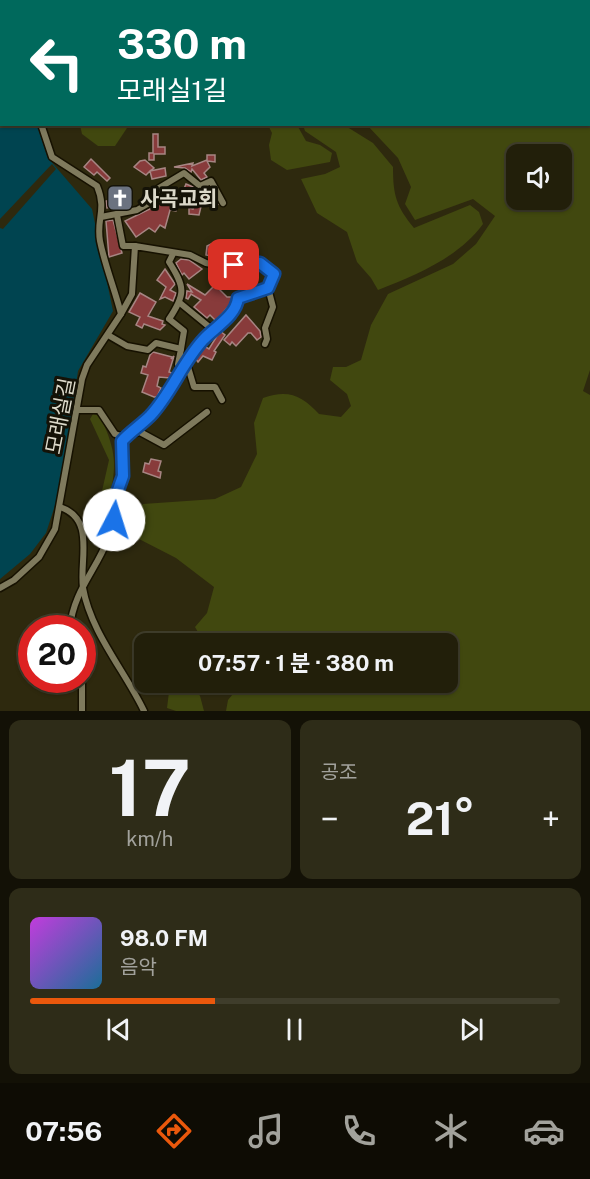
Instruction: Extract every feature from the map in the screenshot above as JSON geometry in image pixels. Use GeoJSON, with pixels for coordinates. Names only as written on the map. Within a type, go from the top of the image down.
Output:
{"type":"FeatureCollection","features":[{"type":"Feature","properties":{"kind":"street"},"geometry":{"type":"LineString","coordinates":[[41,126],[52,157],[97,186],[102,198],[100,240],[120,314]]}},
{"type":"Feature","properties":{"kind":"street"},"geometry":{"type":"LineString","coordinates":[[101,217],[137,210],[151,202],[159,189],[184,173],[200,186],[211,181],[223,203]]}},
{"type":"Feature","properties":{"kind":"street"},"geometry":{"type":"LineString","coordinates":[[117,215],[123,246],[159,248],[173,254],[190,255],[206,263],[222,266],[260,263],[274,274],[268,288],[273,307],[266,328],[265,344]]}},
{"type":"Feature","properties":{"kind":"street","name":"모래실길"},"geometry":{"type":"LineString","coordinates":[[0,588],[14,580],[39,556],[55,529],[87,365],[108,336],[132,294],[135,246]]}},
{"type":"Feature","properties":{"kind":"street"},"geometry":{"type":"LineString","coordinates":[[173,254],[169,262],[181,280],[180,303],[169,318],[184,331],[178,364],[188,367],[194,387],[215,387],[222,400]]}},
{"type":"Feature","properties":{"kind":"street"},"geometry":{"type":"LineString","coordinates":[[73,615],[80,588],[83,587],[104,552],[114,520],[114,501],[123,476],[122,441],[149,417],[183,366],[237,306],[238,298],[268,288]]}},
{"type":"Feature","properties":{"kind":"street"},"geometry":{"type":"LineString","coordinates":[[180,303],[213,330]]}},
{"type":"Feature","properties":{"kind":"street"},"geometry":{"type":"LineString","coordinates":[[108,336],[127,346],[148,350],[156,343],[181,349]]}},
{"type":"Feature","properties":{"kind":"street"},"geometry":{"type":"LineString","coordinates":[[77,410],[99,410],[116,434],[121,436],[140,432],[164,445],[207,412]]}},
{"type":"Feature","properties":{"kind":"street"},"geometry":{"type":"LineString","coordinates":[[83,532],[114,501]]}},
{"type":"Feature","properties":{"kind":"street"},"geometry":{"type":"LineString","coordinates":[[60,507],[75,514],[83,532],[83,587],[97,629],[144,711]]}},
{"type":"Feature","properties":{"kind":"street"},"geometry":{"type":"LineString","coordinates":[[82,693],[82,711]]}},
{"type":"Feature","properties":{"kind":"green space"},"geometry":{"type":"Polygon","coordinates":[[[80,126],[128,126],[115,146],[98,146],[82,134],[80,126]]]}},
{"type":"Feature","properties":{"kind":"green space"},"geometry":{"type":"Polygon","coordinates":[[[268,126],[298,126],[306,141],[320,145],[332,153],[330,162],[287,170],[271,160],[269,145],[272,133],[268,126]]]}},
{"type":"Feature","properties":{"kind":"green space"},"geometry":{"type":"Polygon","coordinates":[[[303,126],[346,126],[373,143],[393,167],[397,200],[414,228],[470,205],[479,212],[483,224],[473,236],[449,256],[378,290],[357,262],[347,232],[317,213],[301,179],[325,174],[340,167],[336,152],[305,131],[303,126]]]}},
{"type":"Feature","properties":{"kind":"green space"},"geometry":{"type":"Polygon","coordinates":[[[368,126],[590,126],[590,370],[583,391],[590,395],[590,711],[226,711],[228,700],[234,693],[458,693],[458,633],[198,633],[195,627],[207,613],[214,587],[176,558],[139,539],[128,521],[143,504],[215,499],[241,487],[257,454],[254,423],[263,398],[288,394],[301,399],[319,414],[341,417],[351,406],[347,394],[330,380],[333,367],[346,367],[361,360],[371,325],[388,294],[453,264],[476,244],[495,216],[473,199],[415,220],[405,204],[411,187],[398,158],[368,126]]]}},
{"type":"Feature","properties":{"kind":"green space"},"geometry":{"type":"Polygon","coordinates":[[[93,414],[100,416],[109,436],[113,454],[114,473],[110,494],[105,495],[102,491],[109,460],[90,419],[93,414]]]}},
{"type":"Feature","properties":{"kind":"green space"},"geometry":{"type":"Polygon","coordinates":[[[169,693],[198,693],[204,711],[176,711],[167,708],[169,693]]]}},
{"type":"Feature","properties":{"kind":"water"},"geometry":{"type":"Polygon","coordinates":[[[0,126],[37,126],[48,158],[92,209],[113,311],[78,371],[60,490],[46,533],[30,554],[0,579],[0,126]]]}},
{"type":"Feature","properties":{"kind":"pier"},"geometry":{"type":"Polygon","coordinates":[[[52,164],[56,169],[3,229],[0,228],[0,219],[52,164]]]}},
{"type":"Feature","properties":{"kind":"building"},"geometry":{"type":"Polygon","coordinates":[[[153,134],[158,134],[158,147],[165,147],[165,154],[154,154],[154,160],[149,160],[149,153],[153,153],[153,134]]]}},
{"type":"Feature","properties":{"kind":"building"},"geometry":{"type":"Polygon","coordinates":[[[207,155],[215,155],[215,162],[207,161],[210,167],[204,173],[207,177],[201,180],[192,169],[191,172],[185,168],[174,167],[193,163],[192,166],[207,160],[207,155]]]}},
{"type":"Feature","properties":{"kind":"building"},"geometry":{"type":"Polygon","coordinates":[[[91,159],[110,178],[107,181],[97,172],[94,175],[84,167],[91,159]]]}},
{"type":"Feature","properties":{"kind":"building"},"geometry":{"type":"Polygon","coordinates":[[[145,160],[154,168],[146,175],[134,167],[140,161],[145,160]]]}},
{"type":"Feature","properties":{"kind":"building"},"geometry":{"type":"Polygon","coordinates":[[[165,168],[166,176],[152,179],[150,171],[165,168]]]}},
{"type":"Feature","properties":{"kind":"building"},"geometry":{"type":"Polygon","coordinates":[[[186,184],[213,195],[218,204],[203,198],[199,215],[189,214],[189,208],[193,209],[198,196],[184,189],[186,184]]]}},
{"type":"Feature","properties":{"kind":"building","name":"사곡교회"},"geometry":{"type":"Polygon","coordinates":[[[118,186],[129,206],[117,209],[113,203],[114,207],[107,208],[106,201],[117,199],[112,190],[118,186]]]}},
{"type":"Feature","properties":{"kind":"building"},"geometry":{"type":"Polygon","coordinates":[[[162,193],[165,195],[162,199],[178,204],[176,211],[170,210],[165,228],[160,225],[155,232],[149,228],[136,237],[125,221],[154,207],[162,193]]]}},
{"type":"Feature","properties":{"kind":"building"},"geometry":{"type":"Polygon","coordinates":[[[113,220],[122,253],[109,257],[106,221],[113,220]]]}},
{"type":"Feature","properties":{"kind":"building"},"geometry":{"type":"Polygon","coordinates":[[[211,244],[222,246],[222,248],[236,248],[237,256],[227,257],[226,260],[211,259],[211,256],[206,255],[207,246],[211,244]]]}},
{"type":"Feature","properties":{"kind":"building"},"geometry":{"type":"Polygon","coordinates":[[[181,259],[189,260],[202,269],[189,279],[184,273],[182,275],[176,263],[181,259]]]}},
{"type":"Feature","properties":{"kind":"building"},"geometry":{"type":"Polygon","coordinates":[[[165,269],[175,284],[170,290],[176,293],[173,301],[165,297],[160,299],[166,287],[157,280],[165,269]]]}},
{"type":"Feature","properties":{"kind":"building"},"geometry":{"type":"Polygon","coordinates":[[[187,284],[205,295],[215,285],[227,297],[234,297],[216,321],[210,315],[207,318],[194,307],[201,300],[191,294],[188,299],[186,298],[187,291],[192,292],[187,284]]]}},
{"type":"Feature","properties":{"kind":"building"},"geometry":{"type":"Polygon","coordinates":[[[140,293],[156,302],[148,316],[163,321],[162,324],[165,325],[160,330],[144,324],[142,328],[136,325],[140,317],[129,312],[140,293]]]}},
{"type":"Feature","properties":{"kind":"building"},"geometry":{"type":"Polygon","coordinates":[[[246,315],[260,331],[261,337],[257,340],[251,333],[248,333],[236,346],[232,342],[230,345],[224,340],[246,315]]]}},
{"type":"Feature","properties":{"kind":"building"},"geometry":{"type":"Polygon","coordinates":[[[220,331],[225,335],[214,351],[216,352],[212,360],[203,356],[198,362],[195,358],[204,346],[209,349],[220,331]]]}},
{"type":"Feature","properties":{"kind":"building"},"geometry":{"type":"Polygon","coordinates":[[[153,352],[172,357],[171,359],[174,356],[169,372],[172,373],[170,378],[159,377],[157,386],[161,388],[157,397],[142,392],[148,375],[141,373],[153,352]]]}},
{"type":"Feature","properties":{"kind":"building"},"geometry":{"type":"Polygon","coordinates":[[[151,459],[161,461],[158,471],[161,472],[160,478],[143,472],[145,463],[149,464],[151,459]]]}},
{"type":"Feature","properties":{"kind":"place","name":"사곡교회"},"geometry":{"type":"Point","coordinates":[120,198]}},
{"type":"Feature","properties":{"kind":"route"},"geometry":{"type":"LineString","coordinates":[[114,520],[114,501],[123,476],[122,441],[136,426],[149,417],[180,369],[202,341],[237,306],[238,298],[268,288],[274,274],[260,263],[234,265]]}}]}
